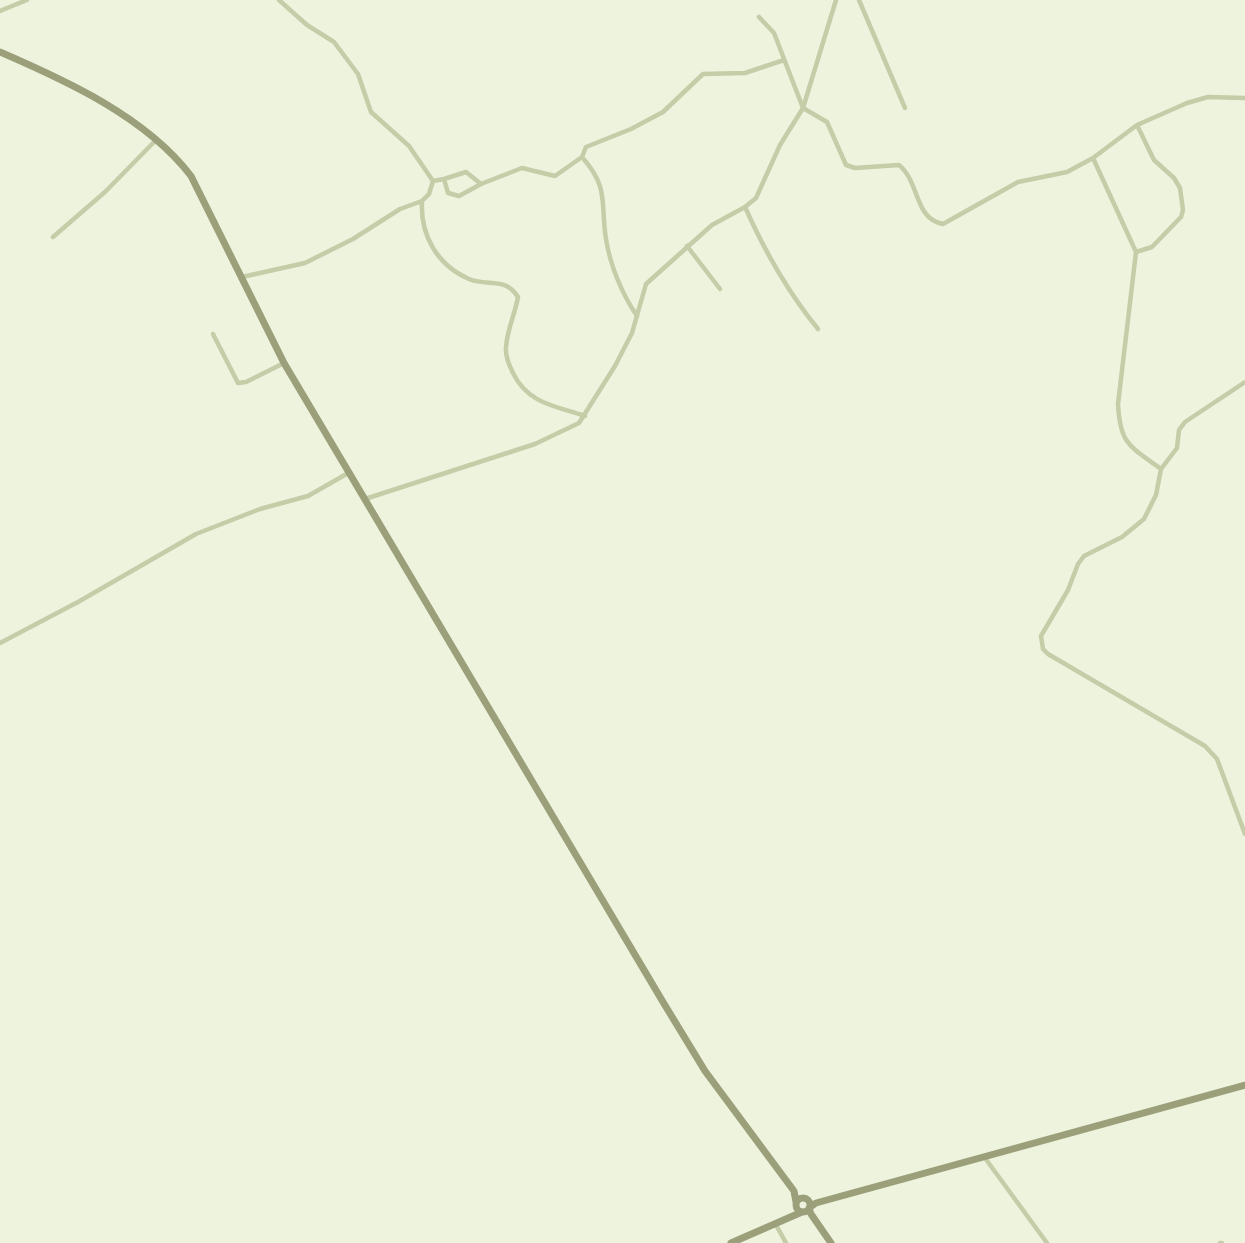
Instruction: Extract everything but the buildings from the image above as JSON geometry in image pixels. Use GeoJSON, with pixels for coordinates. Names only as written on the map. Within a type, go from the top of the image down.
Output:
{"type":"FeatureCollection","features":[{"type":"Feature","properties":{"kind":"main road"},"geometry":{"type":"LineString","coordinates":[[0,52],[94,95],[155,141],[180,162],[191,176],[284,363],[705,1071],[794,1191],[806,1199],[822,1202]]}},
{"type":"Feature","properties":{"kind":"main road"},"geometry":{"type":"LineString","coordinates":[[731,1243],[746,1240],[775,1223],[822,1202],[1245,1085]]}},
{"type":"Feature","properties":{"kind":"main road"},"geometry":{"type":"LineString","coordinates":[[790,1216],[796,1204],[794,1191]]}},
{"type":"Feature","properties":{"kind":"main road"},"geometry":{"type":"LineString","coordinates":[[796,1204],[806,1199]]}},
{"type":"Feature","properties":{"kind":"main road"},"geometry":{"type":"LineString","coordinates":[[805,1210],[806,1199]]}},
{"type":"Feature","properties":{"kind":"main road"},"geometry":{"type":"LineString","coordinates":[[796,1204],[813,1218],[831,1243]]}},
{"type":"Feature","properties":{"kind":"street"},"geometry":{"type":"LineString","coordinates":[[0,11],[27,0]]}},
{"type":"Feature","properties":{"kind":"street"},"geometry":{"type":"LineString","coordinates":[[279,0],[307,25],[334,42],[358,74],[371,112],[409,146],[433,181]]}},
{"type":"Feature","properties":{"kind":"street"},"geometry":{"type":"LineString","coordinates":[[365,499],[535,444],[557,435],[585,416],[632,333],[646,284],[712,225],[745,207],[756,198],[780,145],[804,108],[836,0]]}},
{"type":"Feature","properties":{"kind":"street"},"geometry":{"type":"LineString","coordinates":[[859,0],[905,108]]}},
{"type":"Feature","properties":{"kind":"street"},"geometry":{"type":"LineString","coordinates":[[759,17],[771,29],[804,108],[827,122],[846,165],[855,168],[899,165],[912,180],[924,214],[933,222],[943,224],[1018,182],[1059,175],[1093,158],[1137,125],[1187,103],[1208,97],[1245,98]]}},
{"type":"Feature","properties":{"kind":"street"},"geometry":{"type":"LineString","coordinates":[[444,179],[448,193],[455,197],[522,168],[555,176],[582,158],[586,147],[624,132],[663,112],[703,74],[745,73],[784,60]]}},
{"type":"Feature","properties":{"kind":"street"},"geometry":{"type":"LineString","coordinates":[[1136,252],[1152,247],[1181,217],[1183,210],[1180,188],[1174,178],[1154,160],[1137,125]]}},
{"type":"Feature","properties":{"kind":"street"},"geometry":{"type":"LineString","coordinates":[[52,237],[105,192],[155,141]]}},
{"type":"Feature","properties":{"kind":"street"},"geometry":{"type":"LineString","coordinates":[[582,158],[604,192],[607,242],[627,303],[636,316]]}},
{"type":"Feature","properties":{"kind":"street"},"geometry":{"type":"LineString","coordinates":[[1093,158],[1136,252],[1118,404],[1119,424],[1122,435],[1129,444],[1161,469]]}},
{"type":"Feature","properties":{"kind":"street"},"geometry":{"type":"LineString","coordinates":[[433,181],[466,172],[481,184]]}},
{"type":"Feature","properties":{"kind":"street"},"geometry":{"type":"LineString","coordinates":[[242,277],[288,269],[353,239],[400,209],[422,201],[429,194],[433,181]]}},
{"type":"Feature","properties":{"kind":"street"},"geometry":{"type":"LineString","coordinates":[[422,201],[429,245],[443,262],[469,279],[507,285],[518,297],[506,348],[508,363],[521,388],[532,398],[547,405],[585,416]]}},
{"type":"Feature","properties":{"kind":"street"},"geometry":{"type":"LineString","coordinates":[[745,207],[774,268],[794,300],[818,330]]}},
{"type":"Feature","properties":{"kind":"street"},"geometry":{"type":"LineString","coordinates":[[687,246],[720,289]]}},
{"type":"Feature","properties":{"kind":"street"},"geometry":{"type":"LineString","coordinates":[[213,334],[238,383],[246,382],[284,363]]}},
{"type":"Feature","properties":{"kind":"street"},"geometry":{"type":"LineString","coordinates":[[1245,382],[1185,422],[1179,430],[1177,448],[1161,469],[1156,495],[1144,519],[1122,537],[1084,556],[1078,564],[1068,590],[1041,636],[1041,642],[1048,654],[1150,713],[1213,754],[1245,834]]}},
{"type":"Feature","properties":{"kind":"street"},"geometry":{"type":"LineString","coordinates":[[0,643],[78,602],[196,534],[260,509],[309,496],[350,472]]}},
{"type":"Feature","properties":{"kind":"street"},"geometry":{"type":"LineString","coordinates":[[985,1158],[1045,1241],[1038,1243]]}},
{"type":"Feature","properties":{"kind":"street"},"geometry":{"type":"LineString","coordinates":[[775,1223],[786,1243]]}}]}
